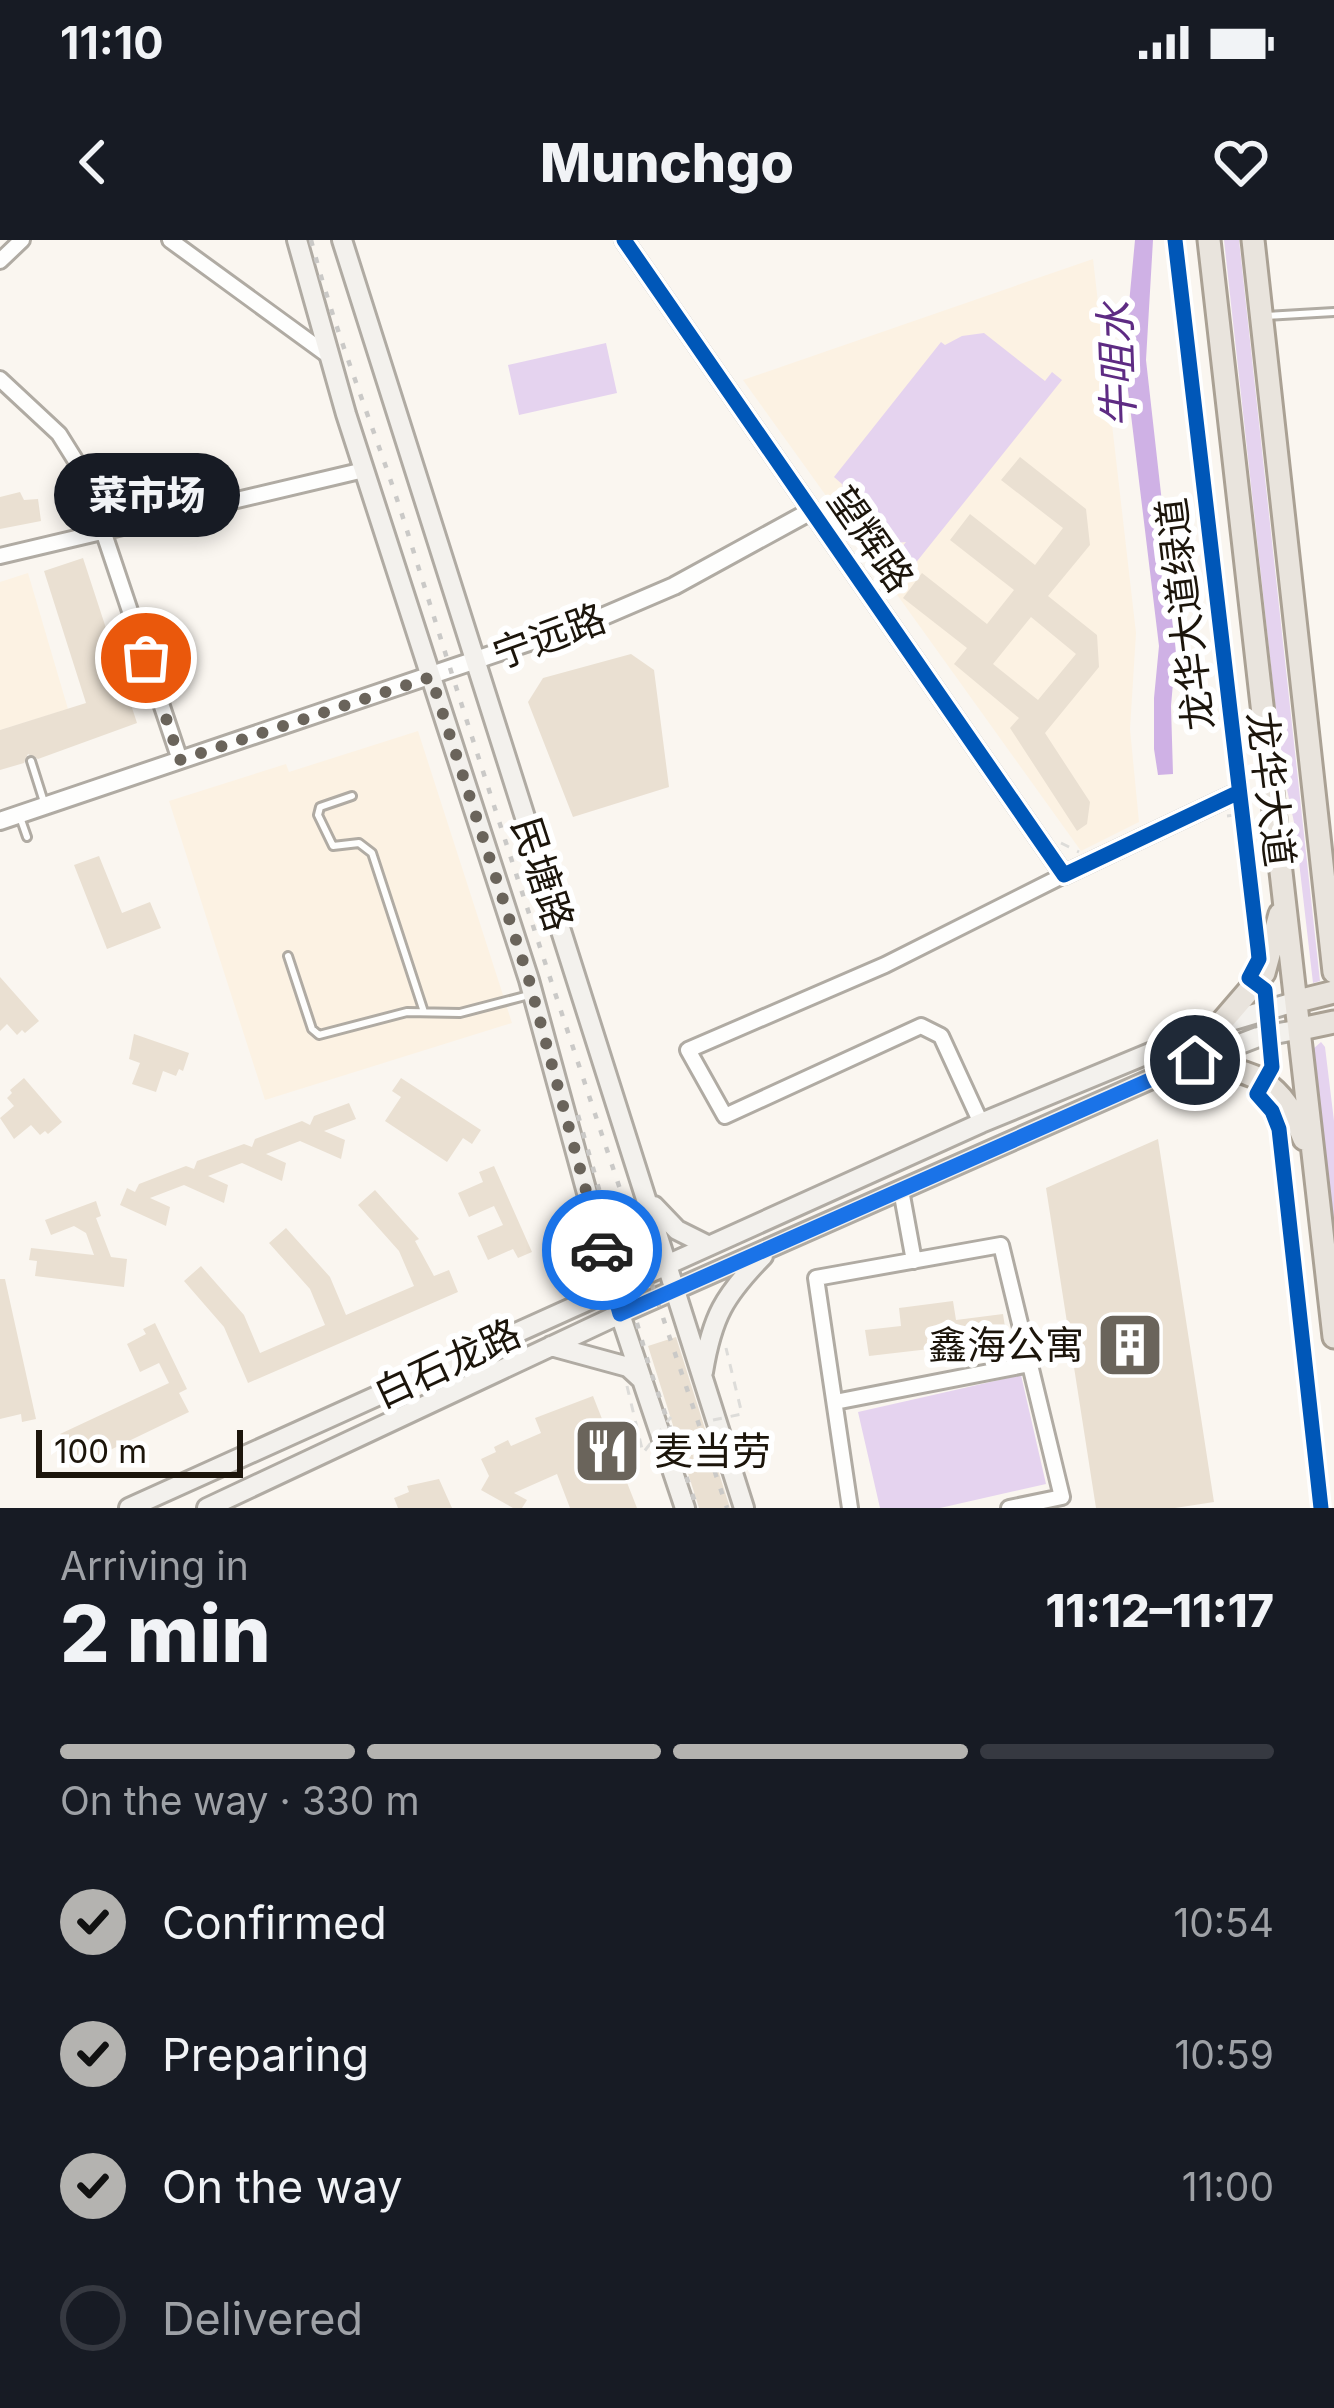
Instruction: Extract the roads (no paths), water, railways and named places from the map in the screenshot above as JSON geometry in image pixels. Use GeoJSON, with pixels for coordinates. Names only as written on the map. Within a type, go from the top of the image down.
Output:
{"type":"FeatureCollection","features":[{"type":"Feature","properties":{"kind":"main road","name":"民塘路"},"geometry":{"type":"LineString","coordinates":[[297,240],[364,470],[532,994],[620,1314],[634,1382],[685,1508]]}},
{"type":"Feature","properties":{"kind":"main road","name":"民塘路"},"geometry":{"type":"LineString","coordinates":[[342,240],[744,1508]]}},
{"type":"Feature","properties":{"kind":"main road","name":"龙华大道"},"geometry":{"type":"LineString","coordinates":[[1209,240],[1334,1337]]}},
{"type":"Feature","properties":{"kind":"main road","name":"龙华大道"},"geometry":{"type":"LineString","coordinates":[[1253,240],[1330,890],[1334,972]]}},
{"type":"Feature","properties":{"kind":"main road"},"geometry":{"type":"LineString","coordinates":[[1220,1024],[1264,974],[1280,917],[1282,878]]}},
{"type":"Feature","properties":{"kind":"main road"},"geometry":{"type":"LineString","coordinates":[[1298,1001],[1334,992]]}},
{"type":"Feature","properties":{"kind":"main road","name":"白石龙路"},"geometry":{"type":"LineString","coordinates":[[129,1508],[981,1123],[1220,1024],[1298,1001]]}},
{"type":"Feature","properties":{"kind":"main road"},"geometry":{"type":"LineString","coordinates":[[1301,1029],[1334,1022]]}},
{"type":"Feature","properties":{"kind":"main road","name":"白石龙路"},"geometry":{"type":"LineString","coordinates":[[207,1508],[620,1314],[1172,1070],[1258,1037],[1301,1029]]}},
{"type":"Feature","properties":{"kind":"main road"},"geometry":{"type":"LineString","coordinates":[[1172,1070],[1228,1067],[1274,1088],[1298,1123],[1315,1168]]}},
{"type":"Feature","properties":{"kind":"main road"},"geometry":{"type":"LineString","coordinates":[[646,1195],[677,1230],[707,1245]]}},
{"type":"Feature","properties":{"kind":"main road"},"geometry":{"type":"LineString","coordinates":[[575,1304],[589,1282],[597,1232]]}},
{"type":"Feature","properties":{"kind":"main road"},"geometry":{"type":"LineString","coordinates":[[703,1377],[718,1310],[771,1248]]}},
{"type":"Feature","properties":{"kind":"main road"},"geometry":{"type":"LineString","coordinates":[[551,1346],[614,1362],[634,1382]]}},
{"type":"Feature","properties":{"kind":"street"},"geometry":{"type":"LineString","coordinates":[[0,261],[22,240]]}},
{"type":"Feature","properties":{"kind":"street"},"geometry":{"type":"LineString","coordinates":[[170,240],[329,356]]}},
{"type":"Feature","properties":{"kind":"street","name":"望辉路"},"geometry":{"type":"LineString","coordinates":[[624,240],[1064,875]]}},
{"type":"Feature","properties":{"kind":"street"},"geometry":{"type":"LineString","coordinates":[[0,379],[59,434],[92,490],[180,760]]}},
{"type":"Feature","properties":{"kind":"street"},"geometry":{"type":"LineString","coordinates":[[0,556],[364,470]]}},
{"type":"Feature","properties":{"kind":"street","name":"宁远路"},"geometry":{"type":"LineString","coordinates":[[0,821],[475,663],[638,603],[811,511]]}},
{"type":"Feature","properties":{"kind":"street"},"geometry":{"type":"LineString","coordinates":[[981,1123],[941,1036],[921,1026],[725,1116],[688,1050],[885,965],[1268,779]]}},
{"type":"Feature","properties":{"kind":"street"},"geometry":{"type":"LineString","coordinates":[[901,1190],[914,1261]]}},
{"type":"Feature","properties":{"kind":"street"},"geometry":{"type":"LineString","coordinates":[[850,1508],[816,1277],[1001,1244],[1062,1497],[1010,1508]]}},
{"type":"Feature","properties":{"kind":"street"},"geometry":{"type":"LineString","coordinates":[[835,1402],[1030,1364]]}},
{"type":"Feature","properties":{"kind":"lane"},"geometry":{"type":"LineString","coordinates":[[1262,316],[1334,312]]}},
{"type":"Feature","properties":{"kind":"lane"},"geometry":{"type":"LineString","coordinates":[[31,761],[45,805]]}},
{"type":"Feature","properties":{"kind":"lane"},"geometry":{"type":"LineString","coordinates":[[352,796],[320,808],[318,817],[330,844],[359,843],[372,853],[424,1012]]}},
{"type":"Feature","properties":{"kind":"lane"},"geometry":{"type":"LineString","coordinates":[[19,814],[27,837]]}},
{"type":"Feature","properties":{"kind":"lane"},"geometry":{"type":"LineString","coordinates":[[288,956],[312,1029],[319,1035],[407,1012],[460,1013],[532,994]]}},
{"type":"Feature","properties":{"kind":"railway"},"geometry":{"type":"LineString","coordinates":[[311,240],[727,1508]]}},
{"type":"Feature","properties":{"kind":"railway"},"geometry":{"type":"LineString","coordinates":[[578,1115],[650,1369],[697,1508]]}},
{"type":"Feature","properties":{"kind":"place","name":"菜市场"},"geometry":{"type":"Point","coordinates":[146,658]}},
{"type":"Feature","properties":{"kind":"place","name":"鑫海公寓"},"geometry":{"type":"Point","coordinates":[1130,1345]}},
{"type":"Feature","properties":{"kind":"place","name":"麦当劳"},"geometry":{"type":"Point","coordinates":[607,1451]}},
{"type":"Feature","properties":{"kind":"water label","name":"牛咀水"},"geometry":{"type":"Point","coordinates":[1117,365]}}]}
